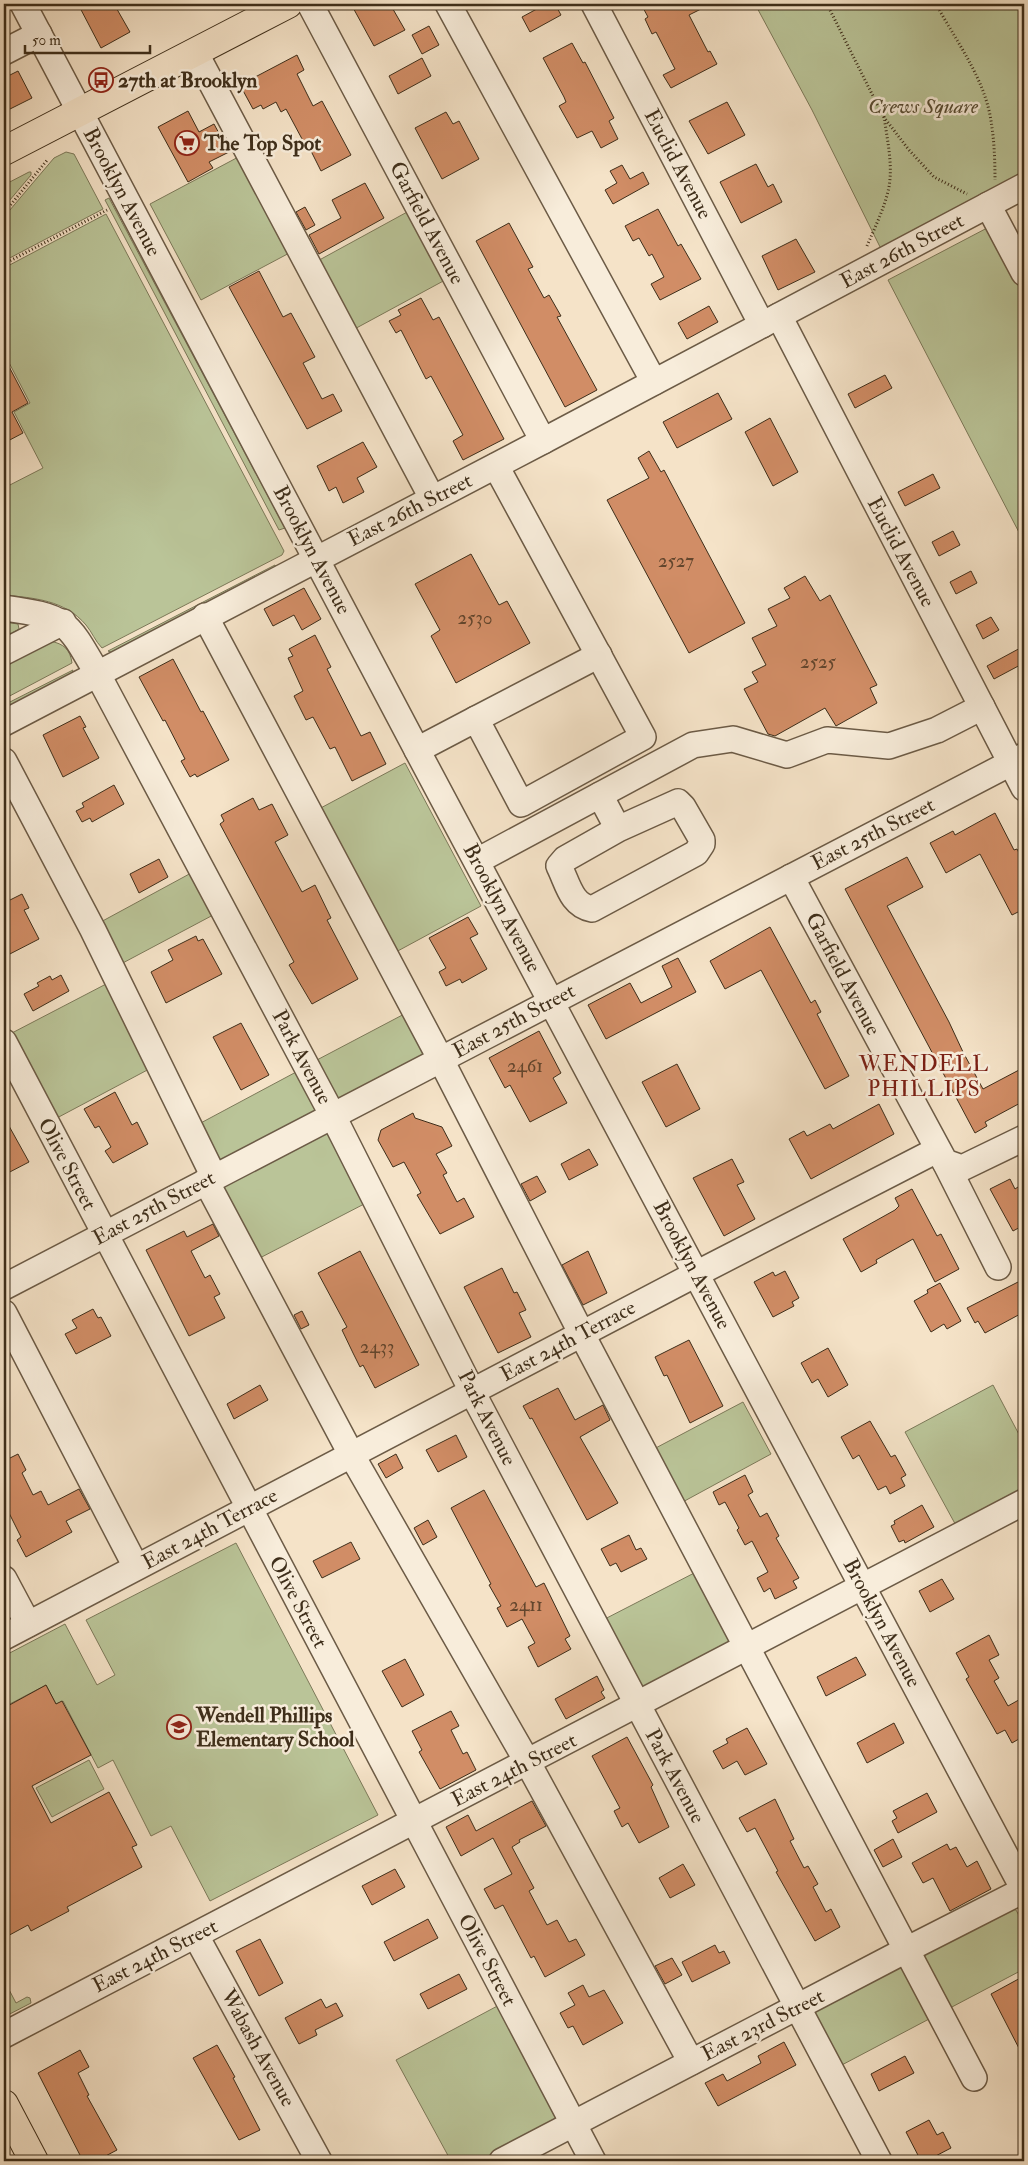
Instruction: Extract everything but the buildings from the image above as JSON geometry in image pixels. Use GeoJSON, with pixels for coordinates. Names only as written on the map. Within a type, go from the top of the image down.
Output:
{"type":"FeatureCollection","features":[{"type":"Feature","properties":{"kind":"main road"},"geometry":{"type":"LineString","coordinates":[[4,152],[288,4]]}},
{"type":"Feature","properties":{"kind":"main road"},"geometry":{"type":"LineString","coordinates":[[4,2104],[34,2161]]}},
{"type":"Feature","properties":{"kind":"street","name":"Brooklyn Avenue"},"geometry":{"type":"LineString","coordinates":[[23,4],[417,750],[1024,1890]]}},
{"type":"Feature","properties":{"kind":"street","name":"Garfield Avenue"},"geometry":{"type":"LineString","coordinates":[[310,4],[543,441]]}},
{"type":"Feature","properties":{"kind":"street"},"geometry":{"type":"LineString","coordinates":[[448,4],[654,382]]}},
{"type":"Feature","properties":{"kind":"street","name":"Euclid Avenue"},"geometry":{"type":"LineString","coordinates":[[594,4],[771,320],[982,707],[1018,760],[1024,788]]}},
{"type":"Feature","properties":{"kind":"street"},"geometry":{"type":"LineString","coordinates":[[4,52],[39,34]]}},
{"type":"Feature","properties":{"kind":"street"},"geometry":{"type":"LineString","coordinates":[[195,52],[432,498]]}},
{"type":"Feature","properties":{"kind":"street","name":"East 26th Street"},"geometry":{"type":"LineString","coordinates":[[4,722],[496,466],[771,320],[983,195],[1024,186]]}},
{"type":"Feature","properties":{"kind":"street"},"geometry":{"type":"LineString","coordinates":[[983,195],[1024,273]]}},
{"type":"Feature","properties":{"kind":"street"},"geometry":{"type":"LineString","coordinates":[[476,719],[521,804],[643,737],[496,466]]}},
{"type":"Feature","properties":{"kind":"street"},"geometry":{"type":"LineString","coordinates":[[4,608],[44,614],[63,622]]}},
{"type":"Feature","properties":{"kind":"street"},"geometry":{"type":"LineString","coordinates":[[205,616],[441,1060],[582,1334],[908,1949],[974,2078]]}},
{"type":"Feature","properties":{"kind":"street"},"geometry":{"type":"LineString","coordinates":[[4,652],[63,622]]}},
{"type":"Feature","properties":{"kind":"street","name":"Park Avenue"},"geometry":{"type":"LineString","coordinates":[[63,622],[76,636],[97,673],[334,1116],[472,1391],[879,2161]]}},
{"type":"Feature","properties":{"kind":"street"},"geometry":{"type":"LineString","coordinates":[[417,750],[598,655]]}},
{"type":"Feature","properties":{"kind":"street"},"geometry":{"type":"LineString","coordinates":[[477,861],[693,745],[733,738],[787,756],[827,740],[889,746],[937,730],[982,707]]}},
{"type":"Feature","properties":{"kind":"street"},"geometry":{"type":"LineString","coordinates":[[4,760],[93,930],[210,1179],[351,1454],[528,1763],[690,2062]]}},
{"type":"Feature","properties":{"kind":"street","name":"East 25th Street"},"geometry":{"type":"LineString","coordinates":[[4,1287],[1018,760]]}},
{"type":"Feature","properties":{"kind":"street"},"geometry":{"type":"LineString","coordinates":[[600,795],[618,829]]}},
{"type":"Feature","properties":{"kind":"street"},"geometry":{"type":"LineString","coordinates":[[678,802],[683,807],[702,840],[702,844],[696,853],[592,909],[582,907],[576,902],[559,866],[565,859],[618,829],[678,802]]}},
{"type":"Feature","properties":{"kind":"street","name":"Garfield Avenue"},"geometry":{"type":"LineString","coordinates":[[790,877],[941,1156],[998,1267]]}},
{"type":"Feature","properties":{"kind":"street","name":"Olive Street"},"geometry":{"type":"LineString","coordinates":[[4,1042],[593,2161]]}},
{"type":"Feature","properties":{"kind":"street"},"geometry":{"type":"LineString","coordinates":[[941,1156],[962,1168],[1024,1138]]}},
{"type":"Feature","properties":{"kind":"street","name":"East 24th Terrace"},"geometry":{"type":"LineString","coordinates":[[4,1637],[696,1274],[941,1156]]}},
{"type":"Feature","properties":{"kind":"street"},"geometry":{"type":"LineString","coordinates":[[4,1313],[136,1567]]}},
{"type":"Feature","properties":{"kind":"street","name":"East 24th Street"},"geometry":{"type":"LineString","coordinates":[[4,2035],[638,1706],[1024,1502]]}},
{"type":"Feature","properties":{"kind":"street"},"geometry":{"type":"LineString","coordinates":[[4,1578],[28,1624]]}},
{"type":"Feature","properties":{"kind":"street","name":"East 23rd Street"},"geometry":{"type":"LineString","coordinates":[[502,2161],[1024,1890]]}},
{"type":"Feature","properties":{"kind":"street","name":"Wabash Avenue"},"geometry":{"type":"LineString","coordinates":[[196,1936],[320,2161]]}},
{"type":"Feature","properties":{"kind":"path"},"geometry":{"type":"LineString","coordinates":[[827,4],[883,116],[909,150],[934,177],[983,195],[995,184],[994,144],[990,113],[979,81],[936,4]]}},
{"type":"Feature","properties":{"kind":"path"},"geometry":{"type":"LineString","coordinates":[[866,249],[883,208],[889,186],[889,160],[883,116]]}},
{"type":"Feature","properties":{"kind":"path"},"geometry":{"type":"LineString","coordinates":[[4,212],[48,158]]}},
{"type":"Feature","properties":{"kind":"path"},"geometry":{"type":"LineString","coordinates":[[4,264],[107,210]]}},
{"type":"Feature","properties":{"kind":"green space","name":"Crews Square"},"geometry":{"type":"Polygon","coordinates":[[[755,4],[1024,4],[1024,195],[890,267],[812,110],[755,4]]]}},
{"type":"Feature","properties":{"kind":"green space"},"geometry":{"type":"Polygon","coordinates":[[[66,152],[74,154],[103,209],[4,261],[4,217],[54,158],[66,152]]]}},
{"type":"Feature","properties":{"kind":"green space"},"geometry":{"type":"Polygon","coordinates":[[[244,154],[295,250],[201,300],[150,204],[244,154]]]}},
{"type":"Feature","properties":{"kind":"green space"},"geometry":{"type":"Polygon","coordinates":[[[31,172],[31,175],[4,207],[4,185],[31,172]]]}},
{"type":"Feature","properties":{"kind":"green space"},"geometry":{"type":"Polygon","coordinates":[[[109,198],[285,528],[279,530],[105,200],[109,198]]]}},
{"type":"Feature","properties":{"kind":"green space"},"geometry":{"type":"Polygon","coordinates":[[[409,211],[447,279],[349,332],[312,264],[409,211]]]}},
{"type":"Feature","properties":{"kind":"green space"},"geometry":{"type":"Polygon","coordinates":[[[106,214],[284,551],[282,555],[102,648],[86,625],[69,610],[38,599],[4,595],[4,488],[43,468],[14,412],[30,403],[4,353],[4,268],[106,214]]]}},
{"type":"Feature","properties":{"kind":"green space"},"geometry":{"type":"Polygon","coordinates":[[[989,227],[1024,294],[1024,542],[888,280],[989,227]]]}},
{"type":"Feature","properties":{"kind":"green space"},"geometry":{"type":"Polygon","coordinates":[[[275,565],[278,570],[113,653],[108,651],[275,565]]]}},
{"type":"Feature","properties":{"kind":"green space"},"geometry":{"type":"Polygon","coordinates":[[[4,622],[18,624],[19,629],[4,638],[4,622]]]}},
{"type":"Feature","properties":{"kind":"green space"},"geometry":{"type":"Polygon","coordinates":[[[50,641],[66,648],[72,663],[4,699],[4,663],[50,641]]]}},
{"type":"Feature","properties":{"kind":"green space"},"geometry":{"type":"Polygon","coordinates":[[[73,670],[71,675],[4,711],[4,705],[73,670]]]}},
{"type":"Feature","properties":{"kind":"green space"},"geometry":{"type":"Polygon","coordinates":[[[405,763],[481,906],[394,953],[317,810],[405,763]]]}},
{"type":"Feature","properties":{"kind":"green space"},"geometry":{"type":"Polygon","coordinates":[[[193,872],[215,914],[119,965],[97,924],[193,872]]]}},
{"type":"Feature","properties":{"kind":"green space"},"geometry":{"type":"Polygon","coordinates":[[[108,983],[153,1067],[55,1119],[10,1034],[108,983]]]}},
{"type":"Feature","properties":{"kind":"green space"},"geometry":{"type":"Polygon","coordinates":[[[410,1011],[432,1052],[338,1099],[333,1095],[315,1061],[410,1011]]]}},
{"type":"Feature","properties":{"kind":"green space"},"geometry":{"type":"Polygon","coordinates":[[[298,1071],[316,1109],[314,1113],[217,1164],[197,1125],[298,1071]]]}},
{"type":"Feature","properties":{"kind":"green space"},"geometry":{"type":"Polygon","coordinates":[[[326,1131],[332,1134],[368,1202],[254,1261],[216,1188],[326,1131]]]}},
{"type":"Feature","properties":{"kind":"green space"},"geometry":{"type":"Polygon","coordinates":[[[993,1385],[1024,1444],[1024,1496],[959,1531],[905,1432],[993,1385]]]}},
{"type":"Feature","properties":{"kind":"green space"},"geometry":{"type":"Polygon","coordinates":[[[743,1402],[771,1454],[679,1504],[650,1451],[743,1402]]]}},
{"type":"Feature","properties":{"kind":"green space"},"geometry":{"type":"Polygon","coordinates":[[[236,1543],[378,1815],[210,1901],[171,1826],[151,1836],[113,1760],[98,1768],[63,1701],[56,1704],[46,1685],[6,1706],[4,1702],[4,1656],[65,1624],[97,1685],[115,1675],[86,1620],[236,1543]]]}},
{"type":"Feature","properties":{"kind":"green space"},"geometry":{"type":"Polygon","coordinates":[[[702,1569],[742,1644],[638,1697],[599,1622],[702,1569]]]}},
{"type":"Feature","properties":{"kind":"green space"},"geometry":{"type":"Polygon","coordinates":[[[89,1760],[104,1789],[52,1817],[36,1788],[89,1760]]]}},
{"type":"Feature","properties":{"kind":"green space"},"geometry":{"type":"Polygon","coordinates":[[[1009,1908],[1016,1910],[1024,1925],[1024,1969],[838,2067],[812,2012],[1009,1908]]]}},
{"type":"Feature","properties":{"kind":"green space"},"geometry":{"type":"Polygon","coordinates":[[[4,1980],[16,2003],[27,1997],[30,1998],[31,2003],[4,2017],[4,1980]]]}},
{"type":"Feature","properties":{"kind":"green space"},"geometry":{"type":"Polygon","coordinates":[[[503,2003],[563,2116],[491,2161],[451,2161],[396,2060],[503,2003]]]}},
{"type":"Feature","properties":{"kind":"place","name":"27th at Brooklyn"},"geometry":{"type":"Point","coordinates":[101,80]}},
{"type":"Feature","properties":{"kind":"place","name":"The Top Spot"},"geometry":{"type":"Point","coordinates":[187,143]}},
{"type":"Feature","properties":{"kind":"place","name":"Wendell Phillips Elementary School"},"geometry":{"type":"Point","coordinates":[179,1727]}},
{"type":"Feature","properties":{"kind":"district","name":"WENDELL PHILLIPS"},"geometry":{"type":"Point","coordinates":[924,1076]}}]}
